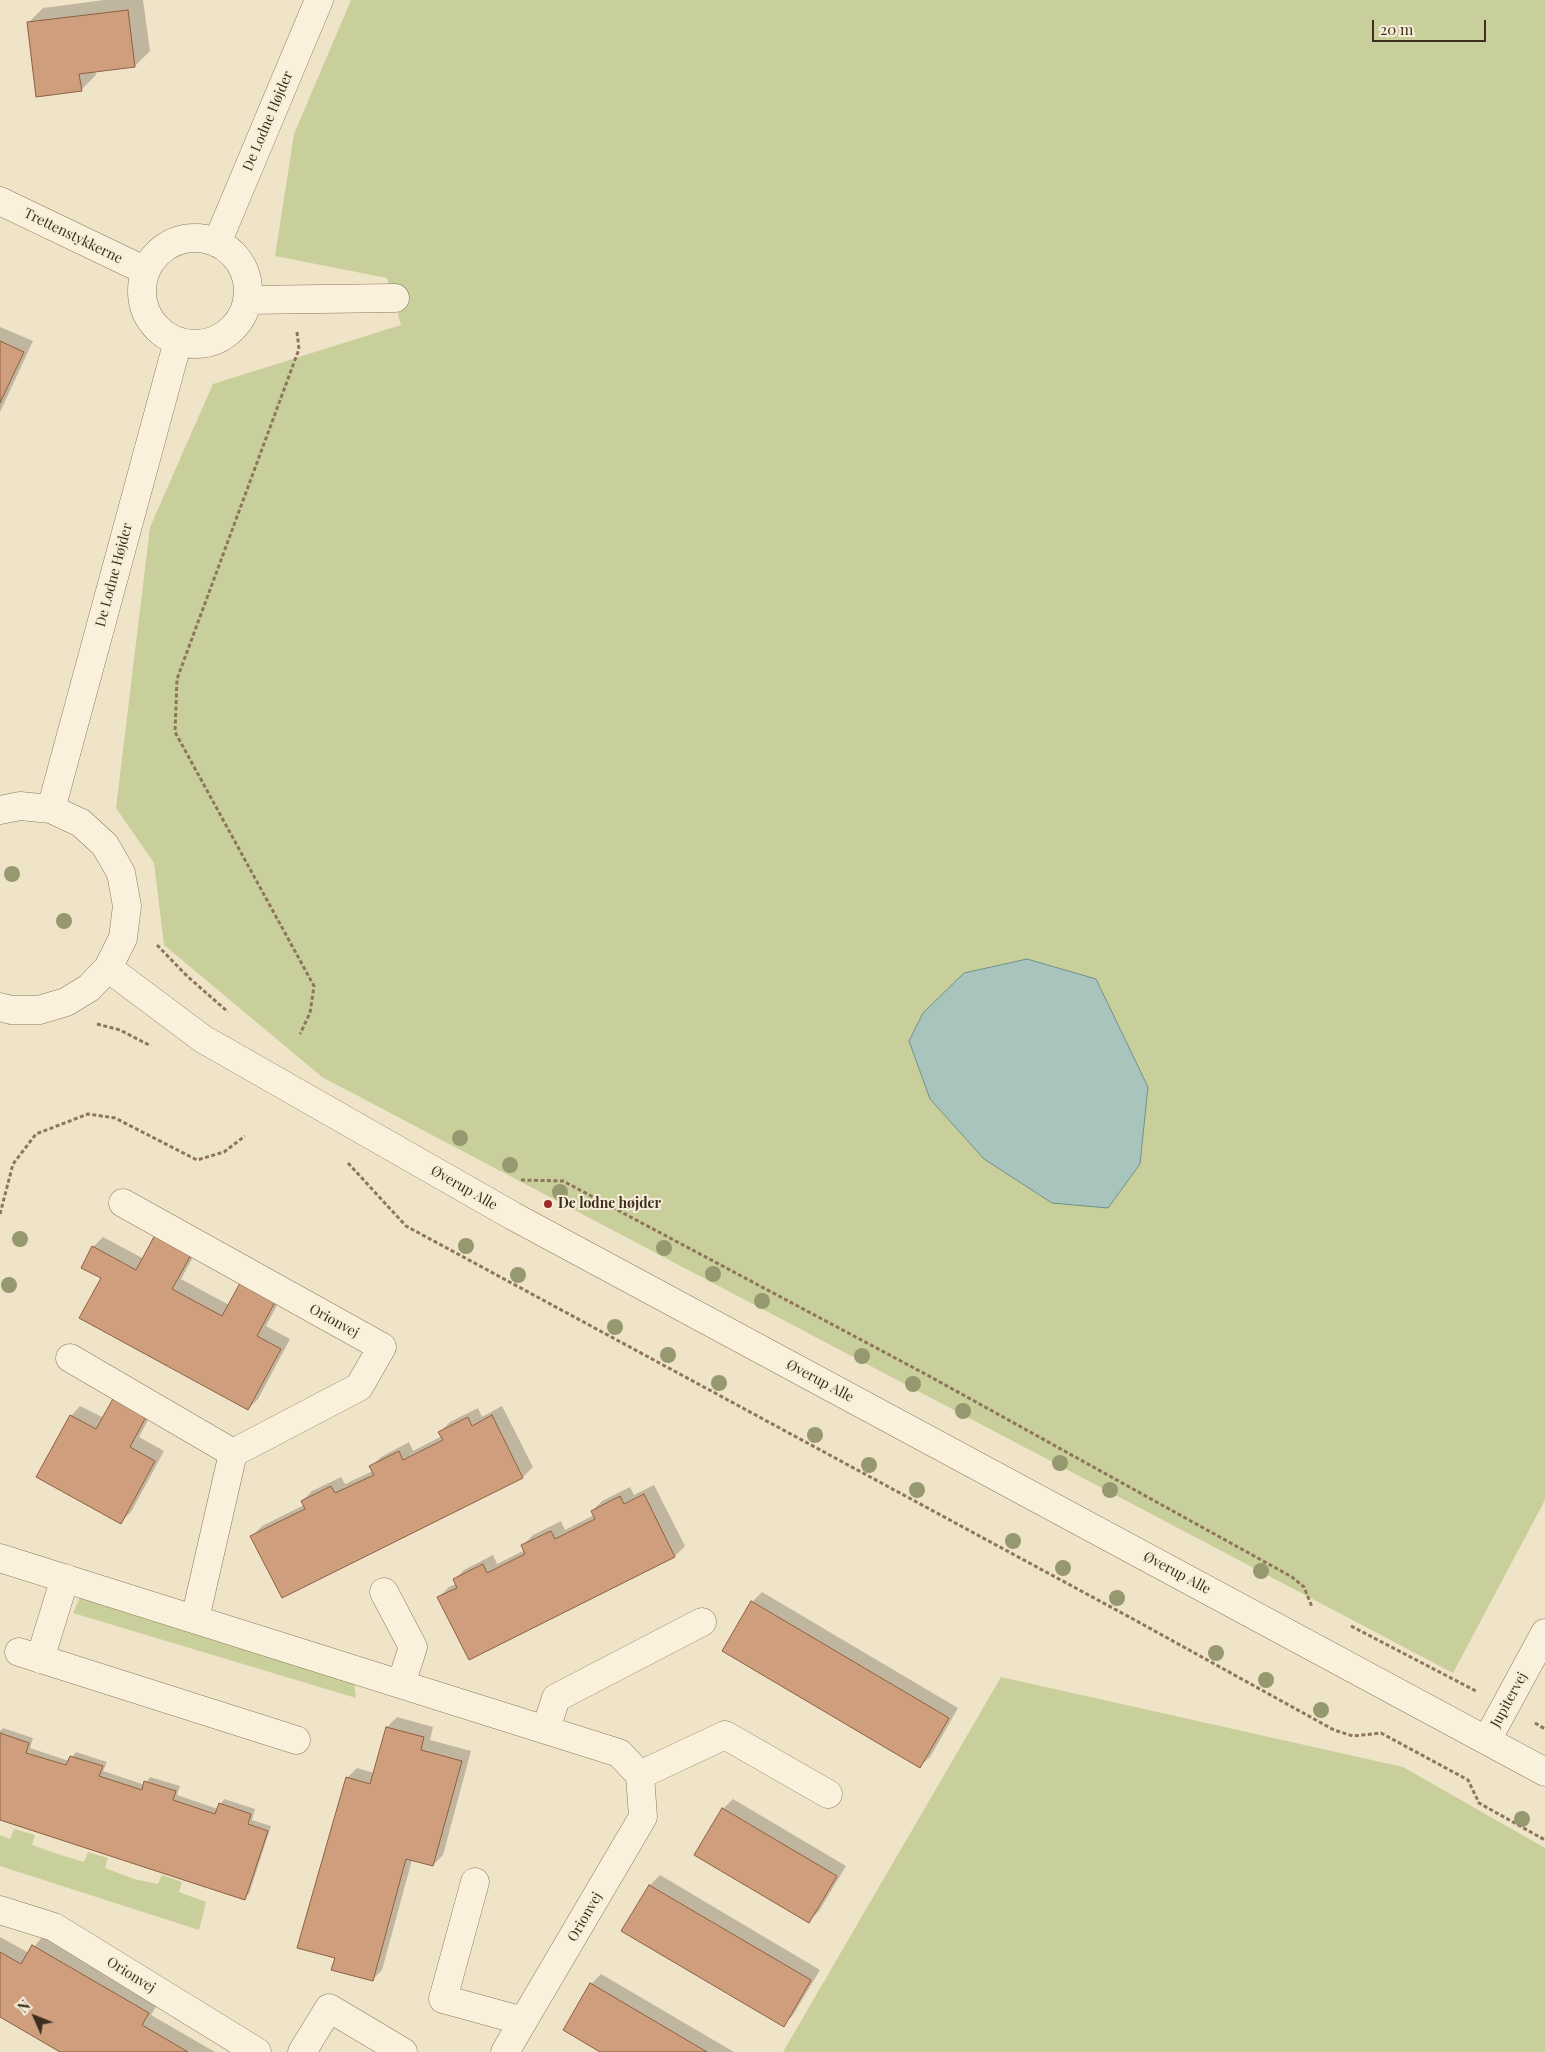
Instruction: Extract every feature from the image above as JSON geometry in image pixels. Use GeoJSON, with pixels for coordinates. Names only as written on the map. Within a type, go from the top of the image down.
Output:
{"type":"FeatureCollection","features":[{"type":"Feature","properties":{"kind":"street","name":"De Lodne Højder"},"geometry":{"type":"LineString","coordinates":[[217,243],[319,0]]}},
{"type":"Feature","properties":{"kind":"street","name":"Trettenstykkerne"},"geometry":{"type":"LineString","coordinates":[[0,201],[146,270]]}},
{"type":"Feature","properties":{"kind":"street"},"geometry":{"type":"LineString","coordinates":[[201,238],[217,243],[231,253],[242,266],[248,282],[248,300],[241,317],[230,332],[214,341],[196,344],[178,341],[162,333],[150,321],[144,305],[142,287],[146,270],[155,256],[168,246],[184,239],[201,238]]}},
{"type":"Feature","properties":{"kind":"street"},"geometry":{"type":"LineString","coordinates":[[248,300],[395,298]]}},
{"type":"Feature","properties":{"kind":"street","name":"De Lodne Højder"},"geometry":{"type":"LineString","coordinates":[[51,809],[178,341]]}},
{"type":"Feature","properties":{"kind":"street"},"geometry":{"type":"LineString","coordinates":[[0,810],[20,806],[51,809],[81,823],[105,845],[121,873],[127,906],[123,938],[108,968],[89,988],[66,1002],[39,1010],[11,1010],[0,1007]]}},
{"type":"Feature","properties":{"kind":"street","name":"Øverup Alle"},"geometry":{"type":"LineString","coordinates":[[108,968],[203,1039],[513,1216],[1545,1772]]}},
{"type":"Feature","properties":{"kind":"street","name":"Orionvej"},"geometry":{"type":"LineString","coordinates":[[123,1204],[382,1347],[359,1387],[234,1453]]}},
{"type":"Feature","properties":{"kind":"street"},"geometry":{"type":"LineString","coordinates":[[70,1358],[234,1453],[195,1619]]}},
{"type":"Feature","properties":{"kind":"street"},"geometry":{"type":"LineString","coordinates":[[0,1558],[619,1753],[640,1776],[725,1735],[828,1794]]}},
{"type":"Feature","properties":{"kind":"street"},"geometry":{"type":"LineString","coordinates":[[65,1578],[30,1655],[296,1740]]}},
{"type":"Feature","properties":{"kind":"street"},"geometry":{"type":"LineString","coordinates":[[384,1592],[413,1647],[401,1684]]}},
{"type":"Feature","properties":{"kind":"street"},"geometry":{"type":"LineString","coordinates":[[546,1730],[556,1698],[702,1622]]}},
{"type":"Feature","properties":{"kind":"street","name":"Jupitervej"},"geometry":{"type":"LineString","coordinates":[[1487,1740],[1545,1633]]}},
{"type":"Feature","properties":{"kind":"street","name":"Orionvej"},"geometry":{"type":"LineString","coordinates":[[505,2052],[643,1818],[640,1776]]}},
{"type":"Feature","properties":{"kind":"street"},"geometry":{"type":"LineString","coordinates":[[475,1882],[443,1999],[523,2021]]}},
{"type":"Feature","properties":{"kind":"street","name":"Orionvej"},"geometry":{"type":"LineString","coordinates":[[0,1910],[54,1927],[257,2052]]}},
{"type":"Feature","properties":{"kind":"street"},"geometry":{"type":"LineString","coordinates":[[302,2052],[328,2008],[403,2052]]}},
{"type":"Feature","properties":{"kind":"path"},"geometry":{"type":"LineString","coordinates":[[294,299],[299,349],[177,679],[175,732],[314,986],[310,1013],[300,1034]]}},
{"type":"Feature","properties":{"kind":"path"},"geometry":{"type":"LineString","coordinates":[[156,940],[157,947],[231,1015]]}},
{"type":"Feature","properties":{"kind":"path"},"geometry":{"type":"LineString","coordinates":[[95,1023],[120,1030],[159,1050]]}},
{"type":"Feature","properties":{"kind":"path"},"geometry":{"type":"LineString","coordinates":[[0,1214],[13,1164],[36,1134],[88,1114],[115,1118],[197,1160],[224,1152],[245,1136]]}},
{"type":"Feature","properties":{"kind":"path"},"geometry":{"type":"LineString","coordinates":[[342,1158],[362,1176],[406,1226],[1133,1619],[1334,1730],[1353,1736],[1381,1733],[1451,1770],[1468,1780],[1479,1803],[1545,1840]]}},
{"type":"Feature","properties":{"kind":"path"},"geometry":{"type":"LineString","coordinates":[[516,1180],[563,1181],[930,1376],[1292,1577],[1304,1587],[1313,1608],[1321,1612]]}},
{"type":"Feature","properties":{"kind":"path"},"geometry":{"type":"LineString","coordinates":[[1345,1623],[1505,1706],[1545,1729]]}},
{"type":"Feature","properties":{"kind":"green space"},"geometry":{"type":"Polygon","coordinates":[[[351,0],[1545,0],[1545,1500],[1453,1673],[322,1077],[164,945],[154,863],[116,808],[150,527],[213,384],[401,325],[387,278],[275,256],[294,134],[351,0]]]}},
{"type":"Feature","properties":{"kind":"green space"},"geometry":{"type":"Polygon","coordinates":[[[80,1597],[354,1683],[356,1698],[73,1613],[80,1597]]]}},
{"type":"Feature","properties":{"kind":"green space"},"geometry":{"type":"Polygon","coordinates":[[[1001,1677],[1403,1767],[1545,1848],[1545,2052],[783,2052],[1001,1677]]]}},
{"type":"Feature","properties":{"kind":"green space"},"geometry":{"type":"Polygon","coordinates":[[[14,1829],[35,1835],[32,1845],[61,1855],[84,1862],[88,1852],[108,1858],[105,1868],[134,1879],[158,1884],[162,1875],[182,1882],[179,1892],[206,1902],[199,1930],[0,1866],[0,1835],[10,1839],[14,1829]]]}},
{"type":"Feature","properties":{"kind":"water"},"geometry":{"type":"Polygon","coordinates":[[[1027,959],[1096,979],[1148,1087],[1140,1164],[1108,1208],[1052,1203],[984,1159],[930,1099],[909,1041],[923,1013],[964,973],[1027,959]]]}},
{"type":"Feature","properties":{"kind":"building"},"geometry":{"type":"Polygon","coordinates":[[[128,10],[135,67],[79,74],[82,91],[36,97],[27,22],[128,10]]]}},
{"type":"Feature","properties":{"kind":"building"},"geometry":{"type":"Polygon","coordinates":[[[0,341],[24,352],[0,403],[0,341]]]}},
{"type":"Feature","properties":{"kind":"building"},"geometry":{"type":"Polygon","coordinates":[[[155,1235],[191,1255],[172,1289],[222,1316],[240,1283],[275,1302],[257,1336],[281,1349],[248,1410],[79,1318],[101,1278],[81,1268],[92,1246],[136,1270],[155,1235]]]}},
{"type":"Feature","properties":{"kind":"building"},"geometry":{"type":"Polygon","coordinates":[[[114,1397],[147,1415],[130,1447],[155,1461],[121,1524],[36,1477],[70,1415],[96,1429],[114,1397]]]}},
{"type":"Feature","properties":{"kind":"building"},"geometry":{"type":"Polygon","coordinates":[[[492,1415],[523,1478],[282,1598],[250,1536],[305,1509],[301,1501],[331,1486],[335,1493],[374,1475],[369,1466],[399,1451],[403,1460],[443,1440],[438,1432],[468,1417],[472,1426],[492,1415]]]}},
{"type":"Feature","properties":{"kind":"building"},"geometry":{"type":"Polygon","coordinates":[[[644,1494],[675,1557],[469,1660],[437,1597],[457,1588],[453,1579],[483,1564],[487,1573],[525,1554],[521,1545],[551,1531],[555,1539],[595,1519],[591,1511],[620,1496],[624,1504],[644,1494]]]}},
{"type":"Feature","properties":{"kind":"building"},"geometry":{"type":"Polygon","coordinates":[[[751,1601],[949,1718],[920,1768],[722,1651],[751,1601]]]}},
{"type":"Feature","properties":{"kind":"building"},"geometry":{"type":"Polygon","coordinates":[[[386,1727],[424,1737],[421,1750],[462,1761],[433,1866],[406,1859],[373,1981],[331,1970],[335,1958],[297,1948],[346,1777],[370,1784],[386,1727]]]}},
{"type":"Feature","properties":{"kind":"building"},"geometry":{"type":"Polygon","coordinates":[[[0,1733],[29,1743],[26,1753],[66,1765],[70,1756],[103,1766],[99,1776],[142,1790],[144,1781],[176,1791],[173,1800],[215,1814],[219,1803],[251,1814],[248,1824],[268,1831],[245,1900],[0,1820],[0,1733]]]}},
{"type":"Feature","properties":{"kind":"building"},"geometry":{"type":"Polygon","coordinates":[[[722,1808],[837,1876],[809,1923],[694,1855],[722,1808]]]}},
{"type":"Feature","properties":{"kind":"building"},"geometry":{"type":"Polygon","coordinates":[[[649,1885],[811,1980],[784,2027],[621,1931],[649,1885]]]}},
{"type":"Feature","properties":{"kind":"building"},"geometry":{"type":"Polygon","coordinates":[[[32,1945],[149,2013],[142,2025],[188,2052],[60,2052],[0,2017],[0,1952],[21,1964],[32,1945]]]}},
{"type":"Feature","properties":{"kind":"building"},"geometry":{"type":"Polygon","coordinates":[[[590,1983],[707,2052],[600,2052],[563,2030],[590,1983]]]}},
{"type":"Feature","properties":{"kind":"place","name":"De lodne højder"},"geometry":{"type":"Point","coordinates":[548,1204]}}]}
